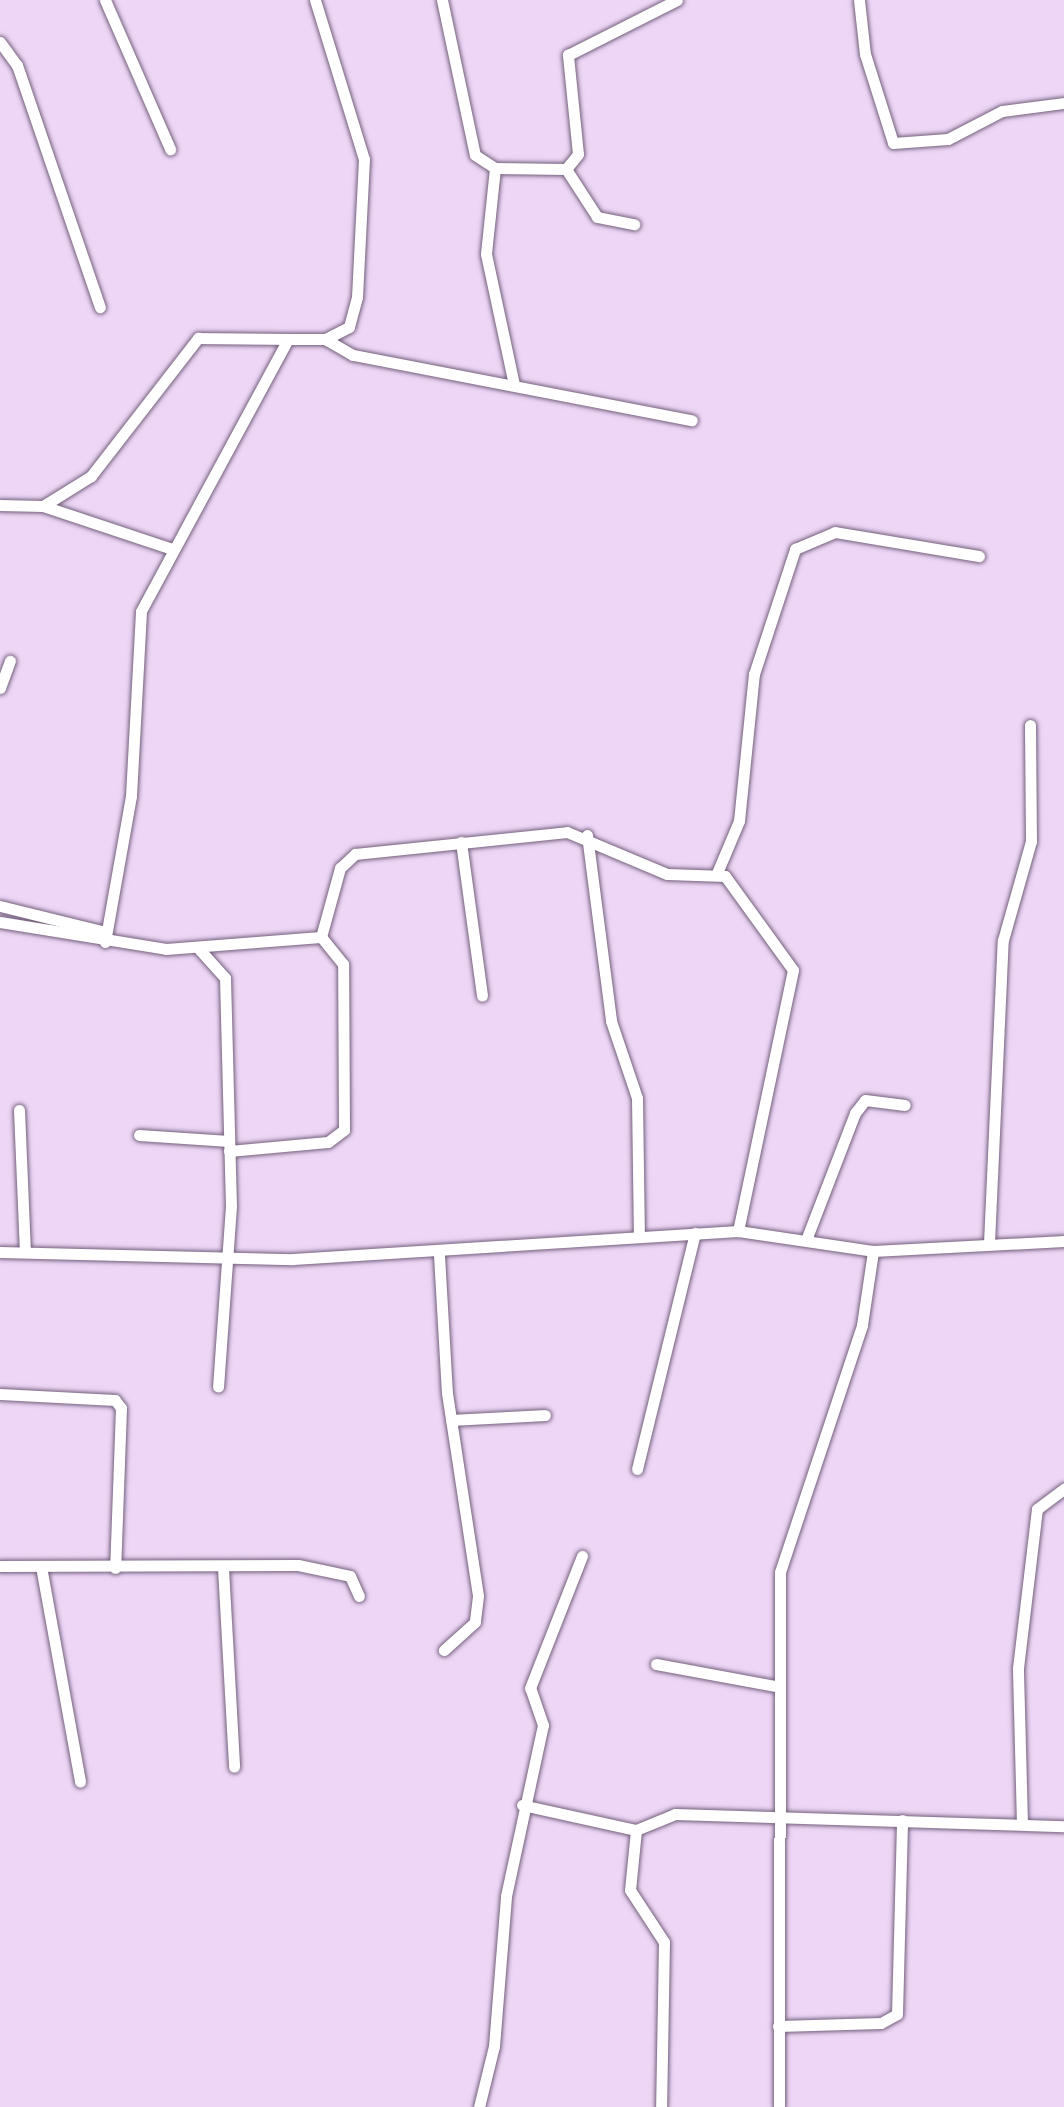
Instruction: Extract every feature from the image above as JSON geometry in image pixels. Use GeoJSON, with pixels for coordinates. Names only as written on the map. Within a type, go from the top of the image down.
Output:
{"type":"FeatureCollection","features":[{"type":"Feature","properties":{"kind":"street"},"geometry":{"type":"LineString","coordinates":[[106,0],[170,149]]}},
{"type":"Feature","properties":{"kind":"street"},"geometry":{"type":"LineString","coordinates":[[43,506],[91,476],[198,338],[325,339],[349,327],[358,297],[364,158],[315,0]]}},
{"type":"Feature","properties":{"kind":"street"},"geometry":{"type":"LineString","coordinates":[[442,0],[468,141],[495,168],[566,169]]}},
{"type":"Feature","properties":{"kind":"street"},"geometry":{"type":"LineString","coordinates":[[566,169],[578,154],[568,55],[677,0]]}},
{"type":"Feature","properties":{"kind":"street"},"geometry":{"type":"LineString","coordinates":[[859,0],[864,54],[893,143],[948,139],[1002,111],[1064,103]]}},
{"type":"Feature","properties":{"kind":"street"},"geometry":{"type":"LineString","coordinates":[[0,42],[17,65],[100,307]]}},
{"type":"Feature","properties":{"kind":"street"},"geometry":{"type":"LineString","coordinates":[[495,168],[486,254],[514,386]]}},
{"type":"Feature","properties":{"kind":"street"},"geometry":{"type":"LineString","coordinates":[[566,169],[597,217],[634,224]]}},
{"type":"Feature","properties":{"kind":"street"},"geometry":{"type":"LineString","coordinates":[[325,339],[353,355],[692,420]]}},
{"type":"Feature","properties":{"kind":"street"},"geometry":{"type":"LineString","coordinates":[[105,937],[131,796],[141,612],[169,548],[288,340]]}},
{"type":"Feature","properties":{"kind":"street"},"geometry":{"type":"LineString","coordinates":[[0,504],[43,506],[169,548]]}},
{"type":"Feature","properties":{"kind":"street"},"geometry":{"type":"LineString","coordinates":[[717,873],[738,821],[754,674],[795,549],[835,532],[979,556]]}},
{"type":"Feature","properties":{"kind":"street"},"geometry":{"type":"LineString","coordinates":[[0,688],[10,661]]}},
{"type":"Feature","properties":{"kind":"street"},"geometry":{"type":"LineString","coordinates":[[989,1243],[1004,940],[1031,841],[1030,725]]}},
{"type":"Feature","properties":{"kind":"street"},"geometry":{"type":"LineString","coordinates":[[587,835],[608,1004],[636,1098],[639,1236]]}},
{"type":"Feature","properties":{"kind":"street"},"geometry":{"type":"LineString","coordinates":[[321,938],[345,860],[461,842],[587,835],[667,874],[717,873],[756,908],[794,970],[738,1231]]}},
{"type":"Feature","properties":{"kind":"street"},"geometry":{"type":"LineString","coordinates":[[461,842],[482,996]]}},
{"type":"Feature","properties":{"kind":"street"},"geometry":{"type":"LineString","coordinates":[[0,906],[105,937]]}},
{"type":"Feature","properties":{"kind":"street"},"geometry":{"type":"LineString","coordinates":[[0,922],[199,949],[321,938]]}},
{"type":"Feature","properties":{"kind":"street"},"geometry":{"type":"LineString","coordinates":[[139,1135],[229,1146],[328,1142],[344,1130],[343,964],[321,938]]}},
{"type":"Feature","properties":{"kind":"street"},"geometry":{"type":"LineString","coordinates":[[199,949],[225,978],[229,1146],[218,1387]]}},
{"type":"Feature","properties":{"kind":"street"},"geometry":{"type":"LineString","coordinates":[[806,1240],[855,1113],[865,1100],[905,1104]]}},
{"type":"Feature","properties":{"kind":"street"},"geometry":{"type":"LineString","coordinates":[[19,1110],[25,1251]]}},
{"type":"Feature","properties":{"kind":"street"},"geometry":{"type":"LineString","coordinates":[[0,1252],[439,1254],[738,1231],[873,1251],[1062,1237]]}},
{"type":"Feature","properties":{"kind":"street"},"geometry":{"type":"LineString","coordinates":[[636,1469],[666,1381],[695,1233]]}},
{"type":"Feature","properties":{"kind":"street"},"geometry":{"type":"LineString","coordinates":[[779,2107],[777,1818],[788,1529],[862,1325],[873,1251]]}},
{"type":"Feature","properties":{"kind":"street"},"geometry":{"type":"LineString","coordinates":[[439,1254],[451,1420],[478,1596],[474,1622],[444,1650]]}},
{"type":"Feature","properties":{"kind":"street"},"geometry":{"type":"LineString","coordinates":[[0,1394],[115,1400],[122,1408],[114,1568]]}},
{"type":"Feature","properties":{"kind":"street"},"geometry":{"type":"LineString","coordinates":[[451,1420],[546,1415]]}},
{"type":"Feature","properties":{"kind":"street"},"geometry":{"type":"LineString","coordinates":[[1022,1824],[1018,1668],[1037,1509],[1064,1489]]}},
{"type":"Feature","properties":{"kind":"street"},"geometry":{"type":"LineString","coordinates":[[480,2107],[522,1805],[543,1725],[530,1688],[582,1556]]}},
{"type":"Feature","properties":{"kind":"street"},"geometry":{"type":"LineString","coordinates":[[0,1566],[42,1572],[114,1568],[329,1570],[350,1576],[359,1596]]}},
{"type":"Feature","properties":{"kind":"street"},"geometry":{"type":"LineString","coordinates":[[223,1568],[234,1767]]}},
{"type":"Feature","properties":{"kind":"street"},"geometry":{"type":"LineString","coordinates":[[42,1572],[80,1782]]}},
{"type":"Feature","properties":{"kind":"street"},"geometry":{"type":"LineString","coordinates":[[656,1664],[780,1687]]}},
{"type":"Feature","properties":{"kind":"street"},"geometry":{"type":"LineString","coordinates":[[522,1805],[636,1830],[675,1814],[1064,1826]]}},
{"type":"Feature","properties":{"kind":"street"},"geometry":{"type":"LineString","coordinates":[[778,2026],[894,2020],[902,1820]]}},
{"type":"Feature","properties":{"kind":"street"},"geometry":{"type":"LineString","coordinates":[[636,1830],[630,1890],[664,1942],[661,2107]]}}]}
